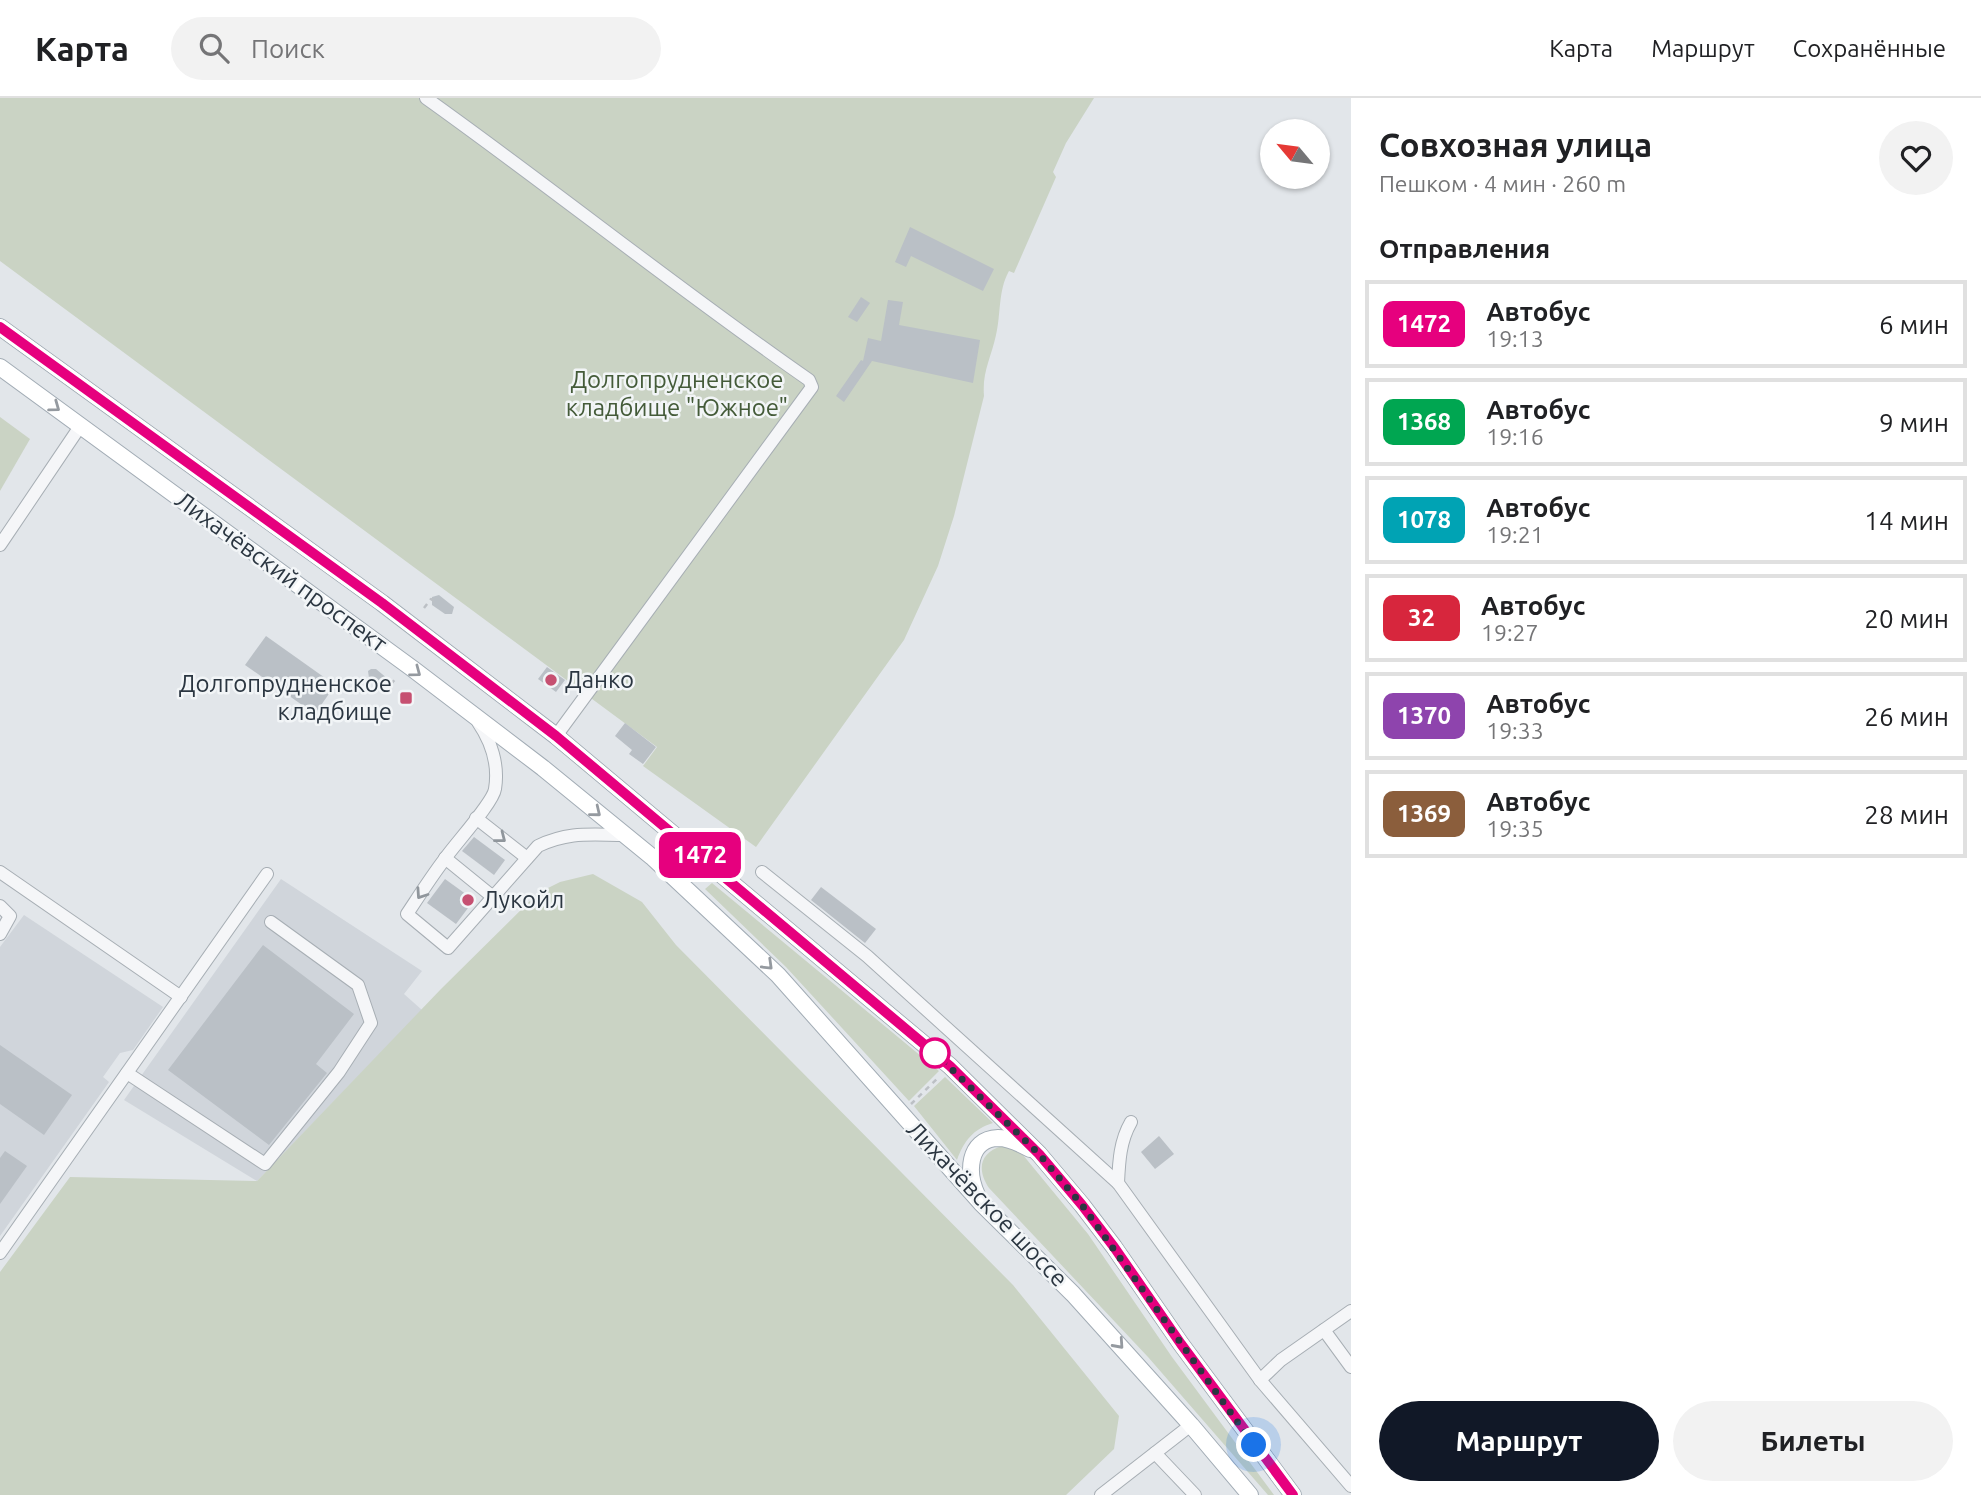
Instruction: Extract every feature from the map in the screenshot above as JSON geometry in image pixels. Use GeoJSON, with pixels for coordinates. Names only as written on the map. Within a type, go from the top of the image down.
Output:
{"type":"FeatureCollection","features":[{"type":"Feature","properties":{"kind":"main road","name":"Лихачёвский проспект"},"geometry":{"type":"LineString","coordinates":[[0,327],[382,603],[556,736],[943,1060],[1039,1154]]}},
{"type":"Feature","properties":{"kind":"main road","name":"Лихачёвский проспект"},"geometry":{"type":"LineString","coordinates":[[0,367],[413,669],[543,768],[625,835],[718,918]]}},
{"type":"Feature","properties":{"kind":"main road","name":"Лихачёвское шоссе"},"geometry":{"type":"LineString","coordinates":[[718,918],[778,975],[981,1203],[1073,1294],[1191,1424],[1250,1495]]}},
{"type":"Feature","properties":{"kind":"main road"},"geometry":{"type":"LineString","coordinates":[[981,1203],[971,1183],[970,1171],[974,1152],[981,1145],[998,1138],[1010,1140],[1039,1154],[1114,1247],[1189,1356],[1293,1495]]}},
{"type":"Feature","properties":{"kind":"street"},"geometry":{"type":"LineString","coordinates":[[426,98],[723,320],[809,380],[812,387],[556,736]]}},
{"type":"Feature","properties":{"kind":"street"},"geometry":{"type":"LineString","coordinates":[[0,545],[81,425]]}},
{"type":"Feature","properties":{"kind":"street"},"geometry":{"type":"LineString","coordinates":[[476,718],[489,738],[496,771],[495,792],[407,914],[448,948],[538,846],[557,837],[577,834],[625,835]]}},
{"type":"Feature","properties":{"kind":"street"},"geometry":{"type":"LineString","coordinates":[[475,818],[527,858]]}},
{"type":"Feature","properties":{"kind":"street"},"geometry":{"type":"LineString","coordinates":[[445,858],[493,897]]}},
{"type":"Feature","properties":{"kind":"street"},"geometry":{"type":"LineString","coordinates":[[0,872],[181,997]]}},
{"type":"Feature","properties":{"kind":"street"},"geometry":{"type":"LineString","coordinates":[[762,872],[867,956],[1118,1183],[1260,1380],[1351,1486]]}},
{"type":"Feature","properties":{"kind":"street"},"geometry":{"type":"LineString","coordinates":[[0,1253],[267,874]]}},
{"type":"Feature","properties":{"kind":"street"},"geometry":{"type":"LineString","coordinates":[[0,906],[10,916],[0,933]]}},
{"type":"Feature","properties":{"kind":"street"},"geometry":{"type":"LineString","coordinates":[[127,1073],[265,1164],[339,1072],[371,1023],[358,985],[271,922]]}},
{"type":"Feature","properties":{"kind":"street"},"geometry":{"type":"LineString","coordinates":[[1118,1183],[1121,1147],[1130,1122]]}},
{"type":"Feature","properties":{"kind":"street"},"geometry":{"type":"LineString","coordinates":[[1260,1380],[1281,1360],[1351,1311]]}},
{"type":"Feature","properties":{"kind":"street"},"geometry":{"type":"LineString","coordinates":[[1324,1330],[1351,1367]]}},
{"type":"Feature","properties":{"kind":"street"},"geometry":{"type":"LineString","coordinates":[[1101,1495],[1191,1424]]}},
{"type":"Feature","properties":{"kind":"street"},"geometry":{"type":"LineString","coordinates":[[1155,1453],[1195,1495]]}},
{"type":"Feature","properties":{"kind":"path"},"geometry":{"type":"LineString","coordinates":[[424,608],[431,599],[438,604]]}},
{"type":"Feature","properties":{"kind":"path"},"geometry":{"type":"LineString","coordinates":[[383,678],[391,684],[397,677]]}},
{"type":"Feature","properties":{"kind":"path"},"geometry":{"type":"LineString","coordinates":[[911,1104],[942,1074]]}},
{"type":"Feature","properties":{"kind":"shaded area"},"geometry":{"type":"Polygon","coordinates":[[[281,879],[422,971],[404,994],[422,1010],[257,1181],[124,1100],[281,879]]]}},
{"type":"Feature","properties":{"kind":"shaded area"},"geometry":{"type":"Polygon","coordinates":[[[24,915],[163,1007],[133,1050],[120,1053],[103,1077],[109,1082],[0,1236],[0,947],[24,915]]]}},
{"type":"Feature","properties":{"kind":"green space","name":"Долгопрудненское кладбище \"Южное\""},"geometry":{"type":"Polygon","coordinates":[[[0,98],[1094,98],[1066,143],[1053,172],[1056,177],[1014,273],[1009,271],[1005,278],[996,335],[986,372],[984,396],[954,516],[938,566],[904,640],[756,847],[643,766],[657,747],[0,261],[0,98]]]}},
{"type":"Feature","properties":{"kind":"green space"},"geometry":{"type":"Polygon","coordinates":[[[0,417],[30,439],[0,491],[0,417]]]}},
{"type":"Feature","properties":{"kind":"green space"},"geometry":{"type":"Polygon","coordinates":[[[593,874],[642,902],[676,945],[1013,1285],[1119,1416],[1114,1449],[1066,1495],[0,1495],[0,1272],[70,1177],[257,1181],[441,989],[538,893],[560,882],[593,874]]]}},
{"type":"Feature","properties":{"kind":"green space"},"geometry":{"type":"Polygon","coordinates":[[[712,883],[939,1071],[909,1101],[786,967],[705,889],[712,883]]]}},
{"type":"Feature","properties":{"kind":"green space"},"geometry":{"type":"Polygon","coordinates":[[[945,1077],[993,1123],[970,1137],[957,1160],[914,1106],[945,1077]]]}},
{"type":"Feature","properties":{"kind":"green space"},"geometry":{"type":"Polygon","coordinates":[[[1002,1146],[1023,1155],[1088,1234],[1172,1357],[1274,1495],[1268,1495],[1148,1357],[989,1188],[983,1175],[982,1163],[989,1153],[1002,1146]]]}},
{"type":"Feature","properties":{"kind":"building"},"geometry":{"type":"Polygon","coordinates":[[[910,227],[994,269],[983,291],[911,256],[906,267],[895,262],[910,227]]]}},
{"type":"Feature","properties":{"kind":"building"},"geometry":{"type":"Polygon","coordinates":[[[861,297],[870,303],[857,322],[848,317],[861,297]]]}},
{"type":"Feature","properties":{"kind":"building"},"geometry":{"type":"Polygon","coordinates":[[[888,300],[903,302],[899,325],[980,340],[973,383],[872,361],[844,402],[836,396],[861,360],[863,361],[868,338],[881,341],[888,300]]]}},
{"type":"Feature","properties":{"kind":"building"},"geometry":{"type":"Polygon","coordinates":[[[439,595],[454,607],[452,614],[445,614],[432,605],[432,597],[439,595]]]}},
{"type":"Feature","properties":{"kind":"building"},"geometry":{"type":"Polygon","coordinates":[[[266,636],[335,685],[315,714],[245,665],[266,636]]]}},
{"type":"Feature","properties":{"kind":"building","name":"Данко"},"geometry":{"type":"Polygon","coordinates":[[[547,667],[565,680],[556,692],[538,679],[547,667]]]}},
{"type":"Feature","properties":{"kind":"building"},"geometry":{"type":"Polygon","coordinates":[[[376,669],[391,681],[390,688],[384,689],[369,678],[368,671],[376,669]]]}},
{"type":"Feature","properties":{"kind":"building"},"geometry":{"type":"Polygon","coordinates":[[[625,723],[656,747],[643,764],[629,754],[632,750],[615,736],[625,723]]]}},
{"type":"Feature","properties":{"kind":"building"},"geometry":{"type":"Polygon","coordinates":[[[474,837],[505,860],[494,875],[462,851],[474,837]]]}},
{"type":"Feature","properties":{"kind":"building"},"geometry":{"type":"Polygon","coordinates":[[[445,879],[474,900],[456,924],[427,903],[445,879]]]}},
{"type":"Feature","properties":{"kind":"building"},"geometry":{"type":"Polygon","coordinates":[[[821,887],[876,929],[865,943],[811,900],[821,887]]]}},
{"type":"Feature","properties":{"kind":"building"},"geometry":{"type":"Polygon","coordinates":[[[263,945],[354,1014],[316,1064],[327,1073],[269,1145],[168,1070],[263,945]]]}},
{"type":"Feature","properties":{"kind":"building"},"geometry":{"type":"Polygon","coordinates":[[[0,1045],[72,1095],[44,1135],[0,1104],[0,1045]]]}},
{"type":"Feature","properties":{"kind":"building"},"geometry":{"type":"Polygon","coordinates":[[[1159,1136],[1174,1154],[1155,1169],[1141,1152],[1159,1136]]]}},
{"type":"Feature","properties":{"kind":"building"},"geometry":{"type":"Polygon","coordinates":[[[5,1151],[27,1166],[0,1204],[0,1158],[5,1151]]]}},
{"type":"Feature","properties":{"kind":"bus line","name":"1472"},"geometry":{"type":"LineString","coordinates":[[0,327],[382,603],[556,736],[950,1066],[1039,1154],[1082,1205],[1254,1445],[1293,1495]]}},
{"type":"Feature","properties":{"kind":"place","name":"Данко"},"geometry":{"type":"Point","coordinates":[551,680]}},
{"type":"Feature","properties":{"kind":"place","name":"Долгопрудненское кладбище"},"geometry":{"type":"Point","coordinates":[406,698]}},
{"type":"Feature","properties":{"kind":"place","name":"Лукойл"},"geometry":{"type":"Point","coordinates":[468,900]}},
{"type":"Feature","properties":{"kind":"route"},"geometry":{"type":"LineString","coordinates":[[935,1053],[1039,1154],[1082,1205],[1254,1445]]}}]}
